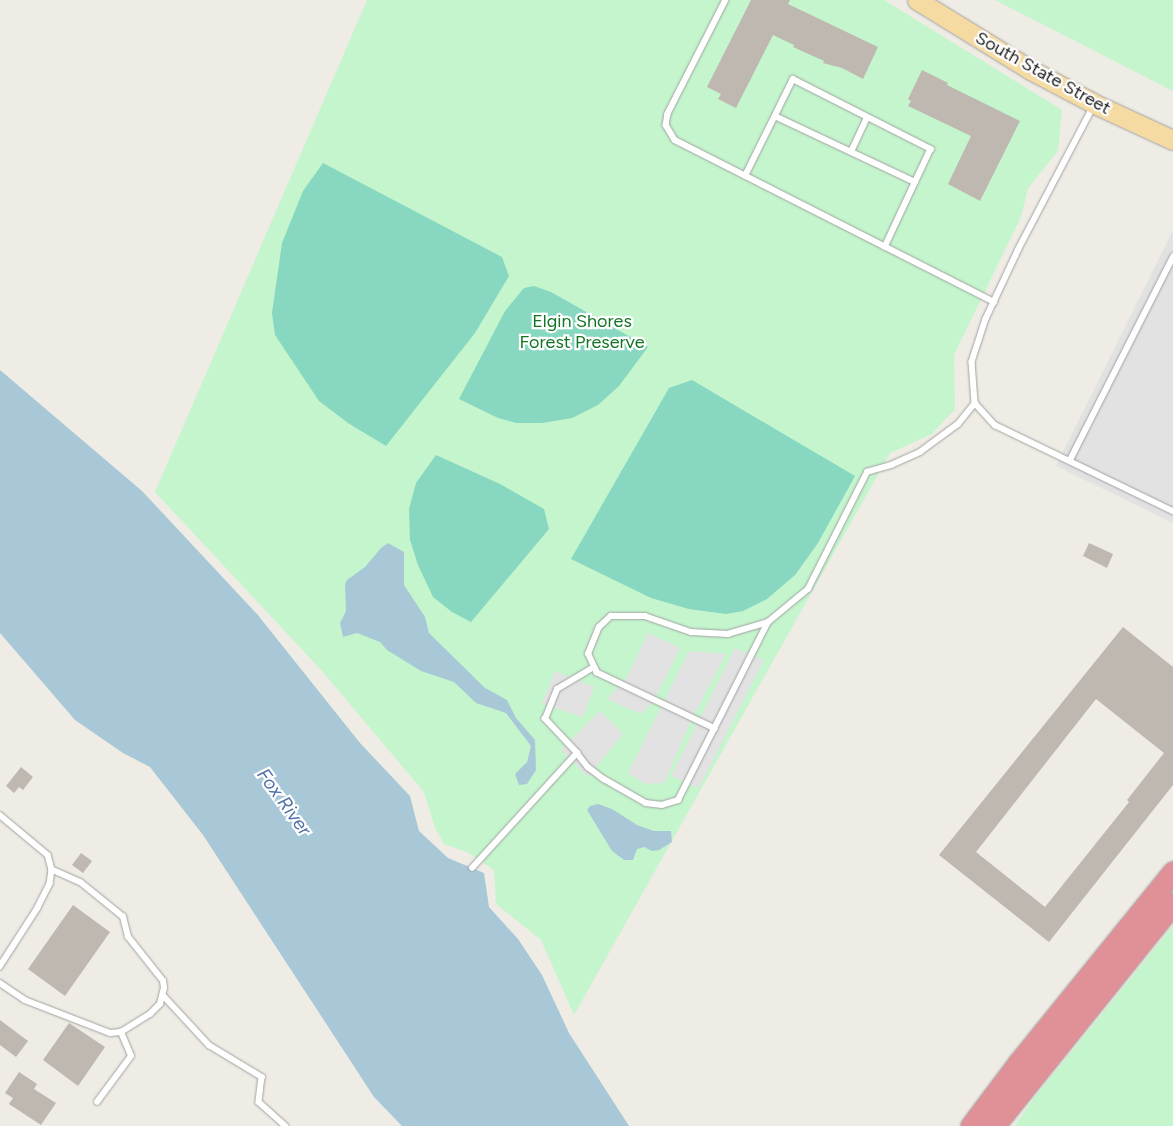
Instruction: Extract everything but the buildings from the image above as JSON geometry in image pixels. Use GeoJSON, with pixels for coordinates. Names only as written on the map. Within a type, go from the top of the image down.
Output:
{"type":"FeatureCollection","features":[{"type":"Feature","properties":{"kind":"highway"},"geometry":{"type":"LineString","coordinates":[[971,1126],[1019,1062],[1173,872]]}},
{"type":"Feature","properties":{"kind":"highway"},"geometry":{"type":"LineString","coordinates":[[994,1126],[1173,903]]}},
{"type":"Feature","properties":{"kind":"main road","name":"South State Street"},"geometry":{"type":"LineString","coordinates":[[917,0],[1029,69],[1095,104],[1173,140]]}},
{"type":"Feature","properties":{"kind":"lane"},"geometry":{"type":"LineString","coordinates":[[726,0],[668,114],[666,125],[675,140],[994,302]]}},
{"type":"Feature","properties":{"kind":"lane"},"geometry":{"type":"LineString","coordinates":[[745,176],[793,79],[931,149],[885,247]]}},
{"type":"Feature","properties":{"kind":"lane"},"geometry":{"type":"LineString","coordinates":[[1095,104],[1019,249],[994,302],[972,362],[975,403],[995,425],[1173,510]]}},
{"type":"Feature","properties":{"kind":"lane"},"geometry":{"type":"LineString","coordinates":[[775,116],[915,182]]}},
{"type":"Feature","properties":{"kind":"lane"},"geometry":{"type":"LineString","coordinates":[[851,152],[867,117]]}},
{"type":"Feature","properties":{"kind":"lane"},"geometry":{"type":"LineString","coordinates":[[1070,460],[1173,257]]}},
{"type":"Feature","properties":{"kind":"lane"},"geometry":{"type":"LineString","coordinates":[[715,729],[608,680],[597,673],[588,654],[599,627],[611,616],[645,616],[691,632],[728,634],[768,622],[808,589],[867,472],[890,465],[920,452],[958,424],[975,403]]}},
{"type":"Feature","properties":{"kind":"lane"},"geometry":{"type":"LineString","coordinates":[[594,667],[557,690],[546,719],[588,767],[604,780],[646,803],[662,805],[678,800],[768,622]]}},
{"type":"Feature","properties":{"kind":"lane"},"geometry":{"type":"LineString","coordinates":[[472,868],[577,753]]}},
{"type":"Feature","properties":{"kind":"lane"},"geometry":{"type":"LineString","coordinates":[[0,815],[48,855],[52,870],[50,884],[42,900],[0,967]]}},
{"type":"Feature","properties":{"kind":"lane"},"geometry":{"type":"LineString","coordinates":[[0,983],[25,1000],[68,1015],[96,1030],[110,1033],[121,1032],[150,1014],[160,1004],[164,981],[128,937],[123,917],[81,883],[52,870]]}},
{"type":"Feature","properties":{"kind":"lane"},"geometry":{"type":"LineString","coordinates":[[163,995],[209,1045],[262,1077],[260,1102],[286,1126]]}},
{"type":"Feature","properties":{"kind":"lane"},"geometry":{"type":"LineString","coordinates":[[96,1102],[131,1056],[121,1032]]}},
{"type":"Feature","properties":{"kind":"green space","name":"Elgin Shores Forest Preserve"},"geometry":{"type":"Polygon","coordinates":[[[367,0],[884,0],[1062,110],[1058,151],[1028,188],[1021,217],[954,355],[955,409],[932,434],[890,453],[574,1015],[541,940],[496,904],[494,870],[467,852],[444,844],[435,828],[424,792],[322,671],[155,492],[367,0]]]}},
{"type":"Feature","properties":{"kind":"green space"},"geometry":{"type":"Polygon","coordinates":[[[995,0],[1173,0],[1173,91],[995,0]]]}},
{"type":"Feature","properties":{"kind":"green space"},"geometry":{"type":"Polygon","coordinates":[[[323,163],[502,257],[509,276],[475,333],[386,446],[348,423],[319,401],[275,335],[272,313],[282,243],[303,191],[323,163]]]}},
{"type":"Feature","properties":{"kind":"green space"},"geometry":{"type":"Polygon","coordinates":[[[534,286],[551,292],[648,347],[619,386],[598,405],[572,418],[542,423],[516,423],[498,418],[459,399],[505,311],[524,288],[534,286]]]}},
{"type":"Feature","properties":{"kind":"green space"},"geometry":{"type":"Polygon","coordinates":[[[692,380],[855,476],[818,543],[795,575],[767,599],[743,611],[726,614],[689,609],[651,598],[571,559],[669,388],[692,380]]]}},
{"type":"Feature","properties":{"kind":"green space"},"geometry":{"type":"Polygon","coordinates":[[[436,455],[500,484],[544,509],[549,529],[471,622],[452,612],[433,597],[418,565],[410,540],[409,509],[416,483],[436,455]]]}},
{"type":"Feature","properties":{"kind":"green space"},"geometry":{"type":"Polygon","coordinates":[[[1173,926],[1173,1126],[1015,1126],[1034,1098],[1173,926]]]}},
{"type":"Feature","properties":{"kind":"shaded area"},"geometry":{"type":"Polygon","coordinates":[[[1173,230],[1173,523],[1056,466],[1173,230]]]}},
{"type":"Feature","properties":{"kind":"shaded area"},"geometry":{"type":"Polygon","coordinates":[[[648,633],[680,648],[654,701],[641,714],[607,699],[627,677],[648,633]]]}},
{"type":"Feature","properties":{"kind":"shaded area"},"geometry":{"type":"Polygon","coordinates":[[[735,648],[764,660],[699,788],[671,776],[735,648]]]}},
{"type":"Feature","properties":{"kind":"shaded area"},"geometry":{"type":"Polygon","coordinates":[[[689,651],[726,654],[692,719],[664,783],[645,784],[628,773],[689,651]]]}},
{"type":"Feature","properties":{"kind":"shaded area"},"geometry":{"type":"Polygon","coordinates":[[[555,671],[594,687],[583,717],[542,704],[555,671]]]}},
{"type":"Feature","properties":{"kind":"shaded area"},"geometry":{"type":"Polygon","coordinates":[[[600,711],[623,734],[588,777],[561,750],[600,711]]]}},
{"type":"Feature","properties":{"kind":"water","name":"Fox River"},"geometry":{"type":"Polygon","coordinates":[[[0,370],[142,491],[257,614],[360,743],[410,796],[419,831],[448,858],[484,873],[489,907],[518,939],[542,975],[569,1033],[629,1126],[402,1126],[374,1097],[203,835],[150,767],[123,753],[75,720],[0,633],[0,370]]]}},
{"type":"Feature","properties":{"kind":"water"},"geometry":{"type":"Polygon","coordinates":[[[388,543],[404,552],[404,585],[425,617],[429,633],[485,688],[507,700],[516,718],[535,740],[536,770],[527,784],[519,785],[515,774],[527,762],[531,746],[506,713],[476,703],[454,682],[421,671],[387,650],[380,642],[357,633],[343,637],[340,623],[346,611],[345,584],[347,580],[365,567],[381,548],[388,543]]]}},
{"type":"Feature","properties":{"kind":"water"},"geometry":{"type":"Polygon","coordinates":[[[598,804],[612,809],[637,825],[654,831],[671,831],[672,842],[659,850],[652,851],[644,847],[637,849],[633,860],[624,860],[612,851],[587,810],[590,806],[598,804]]]}}]}
